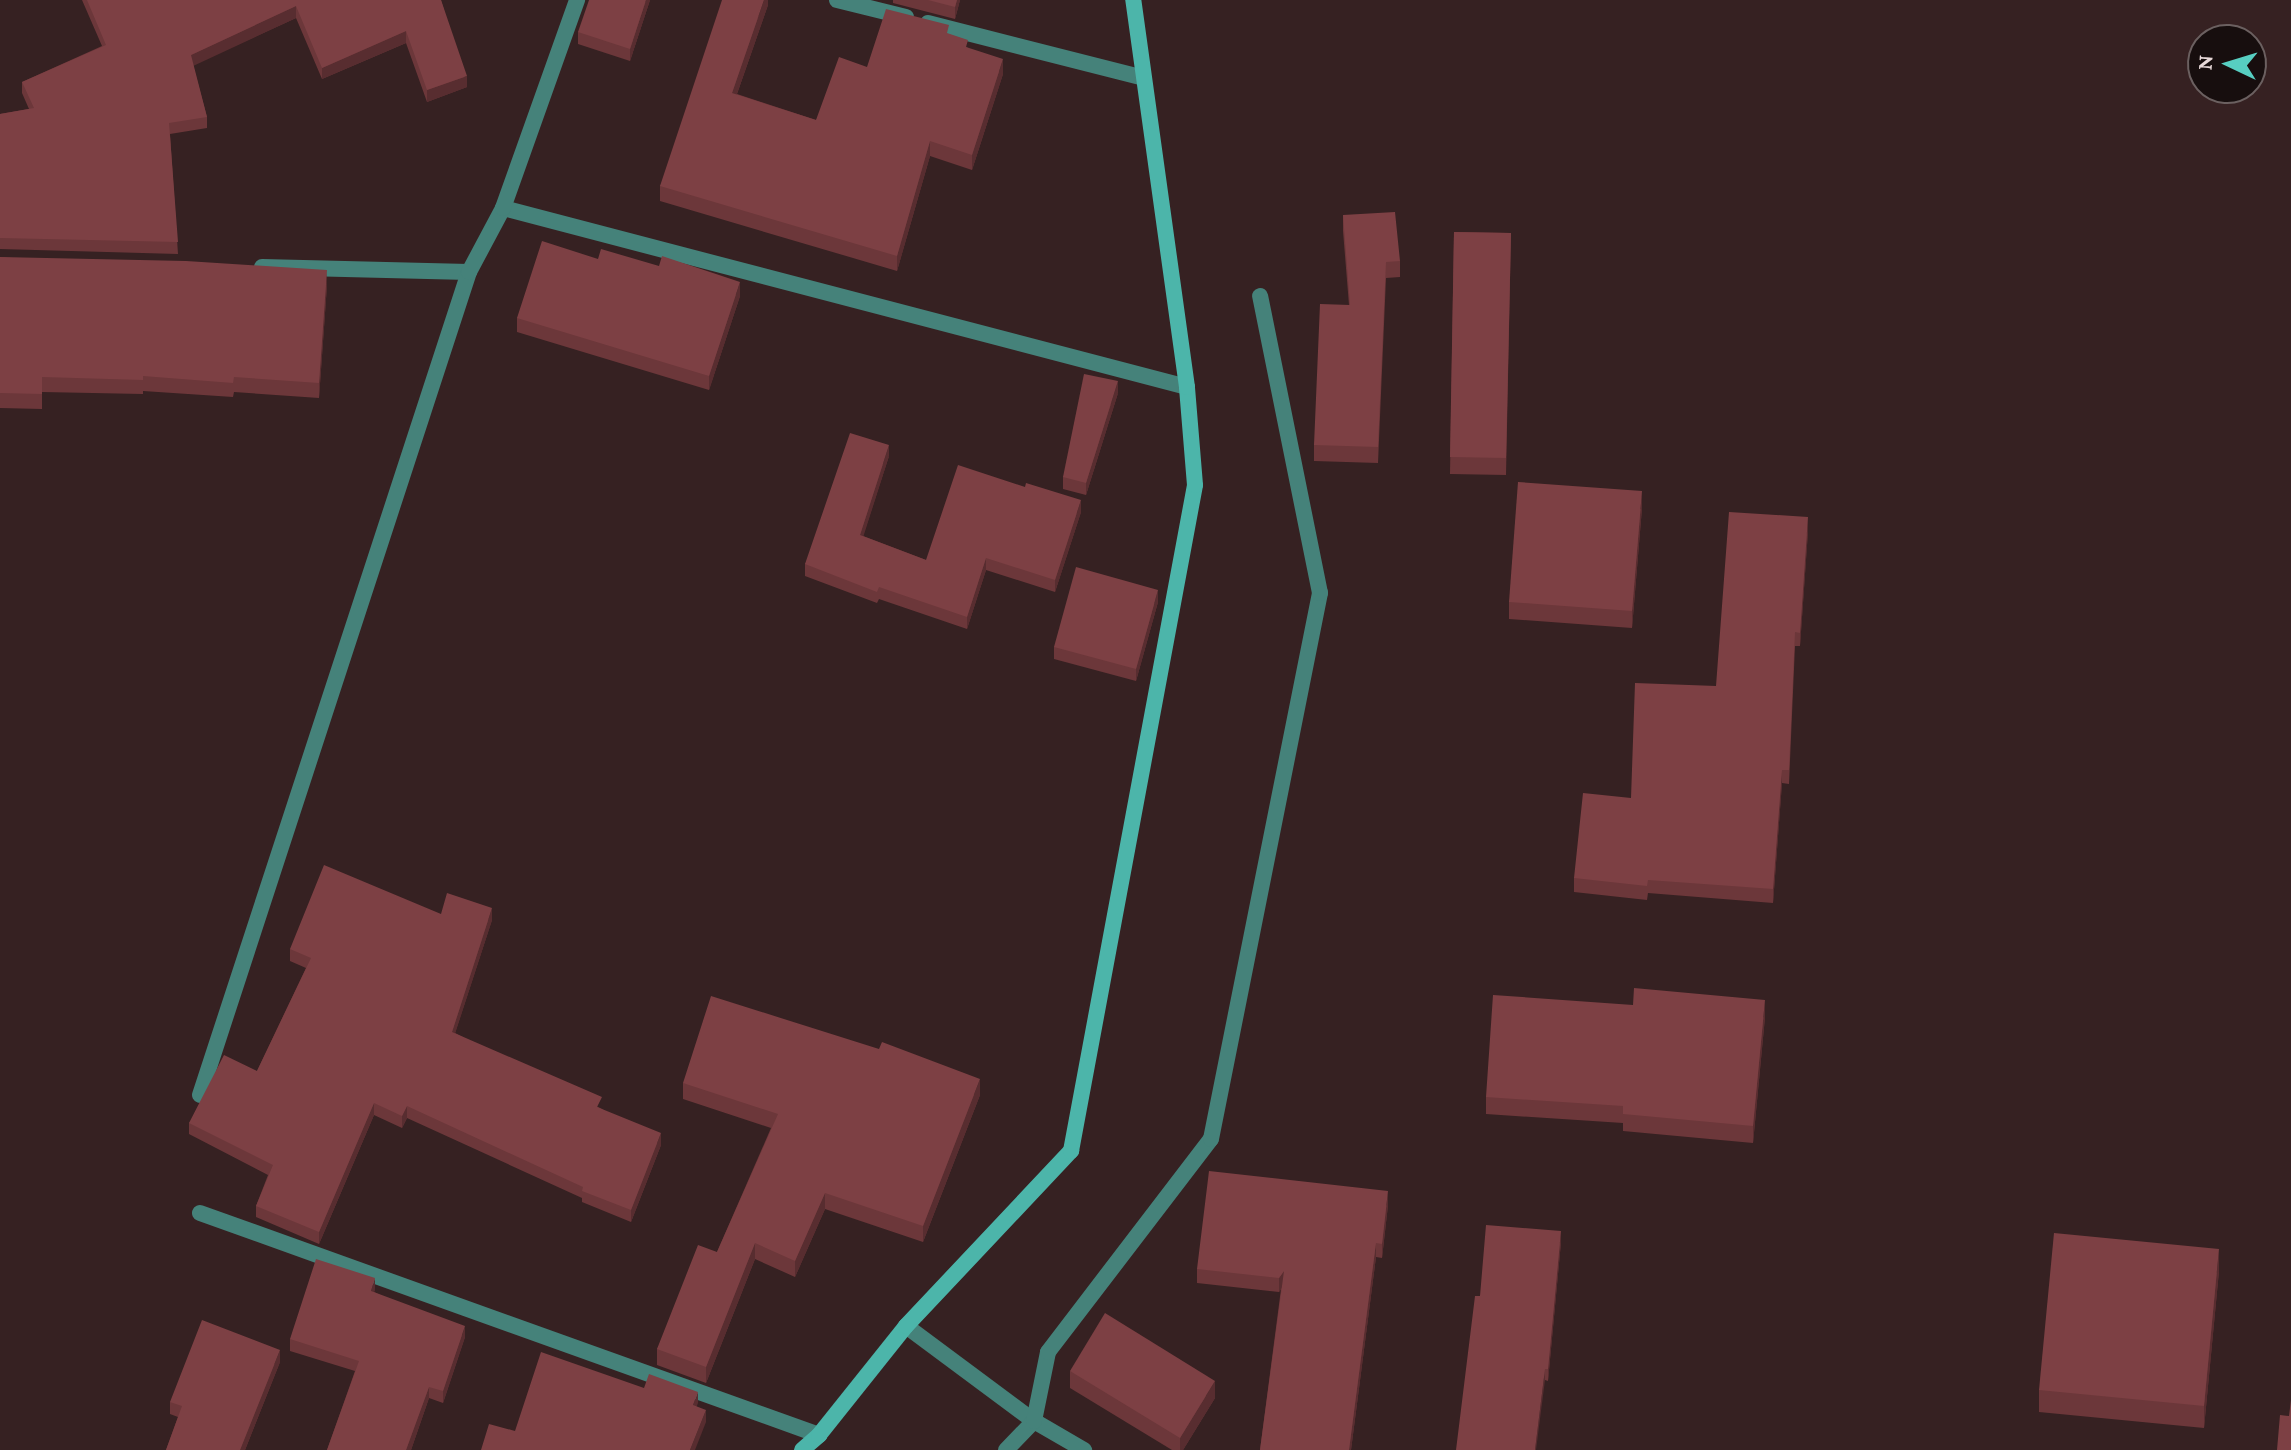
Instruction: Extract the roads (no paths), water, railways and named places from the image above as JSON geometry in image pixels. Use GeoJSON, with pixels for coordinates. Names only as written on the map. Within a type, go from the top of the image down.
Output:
{"type":"FeatureCollection","features":[{"type":"Feature","properties":{"kind":"street"},"geometry":{"type":"LineString","coordinates":[[200,1095],[469,272],[503,208],[577,0]]}},
{"type":"Feature","properties":{"kind":"street"},"geometry":{"type":"LineString","coordinates":[[837,0],[1143,78]]}},
{"type":"Feature","properties":{"kind":"street"},"geometry":{"type":"LineString","coordinates":[[802,1450],[819,1435],[906,1326],[1071,1151],[1195,485],[1187,387],[1133,0]]}},
{"type":"Feature","properties":{"kind":"street"},"geometry":{"type":"LineString","coordinates":[[503,208],[1187,387]]}},
{"type":"Feature","properties":{"kind":"street"},"geometry":{"type":"LineString","coordinates":[[250,267],[469,272]]}},
{"type":"Feature","properties":{"kind":"street"},"geometry":{"type":"LineString","coordinates":[[1006,1450],[1034,1421],[1048,1352],[1211,1139],[1215,1123],[1320,593],[1260,296]]}},
{"type":"Feature","properties":{"kind":"street"},"geometry":{"type":"LineString","coordinates":[[200,1213],[819,1435]]}},
{"type":"Feature","properties":{"kind":"street"},"geometry":{"type":"LineString","coordinates":[[906,1326],[1034,1421],[1084,1450]]}}]}
